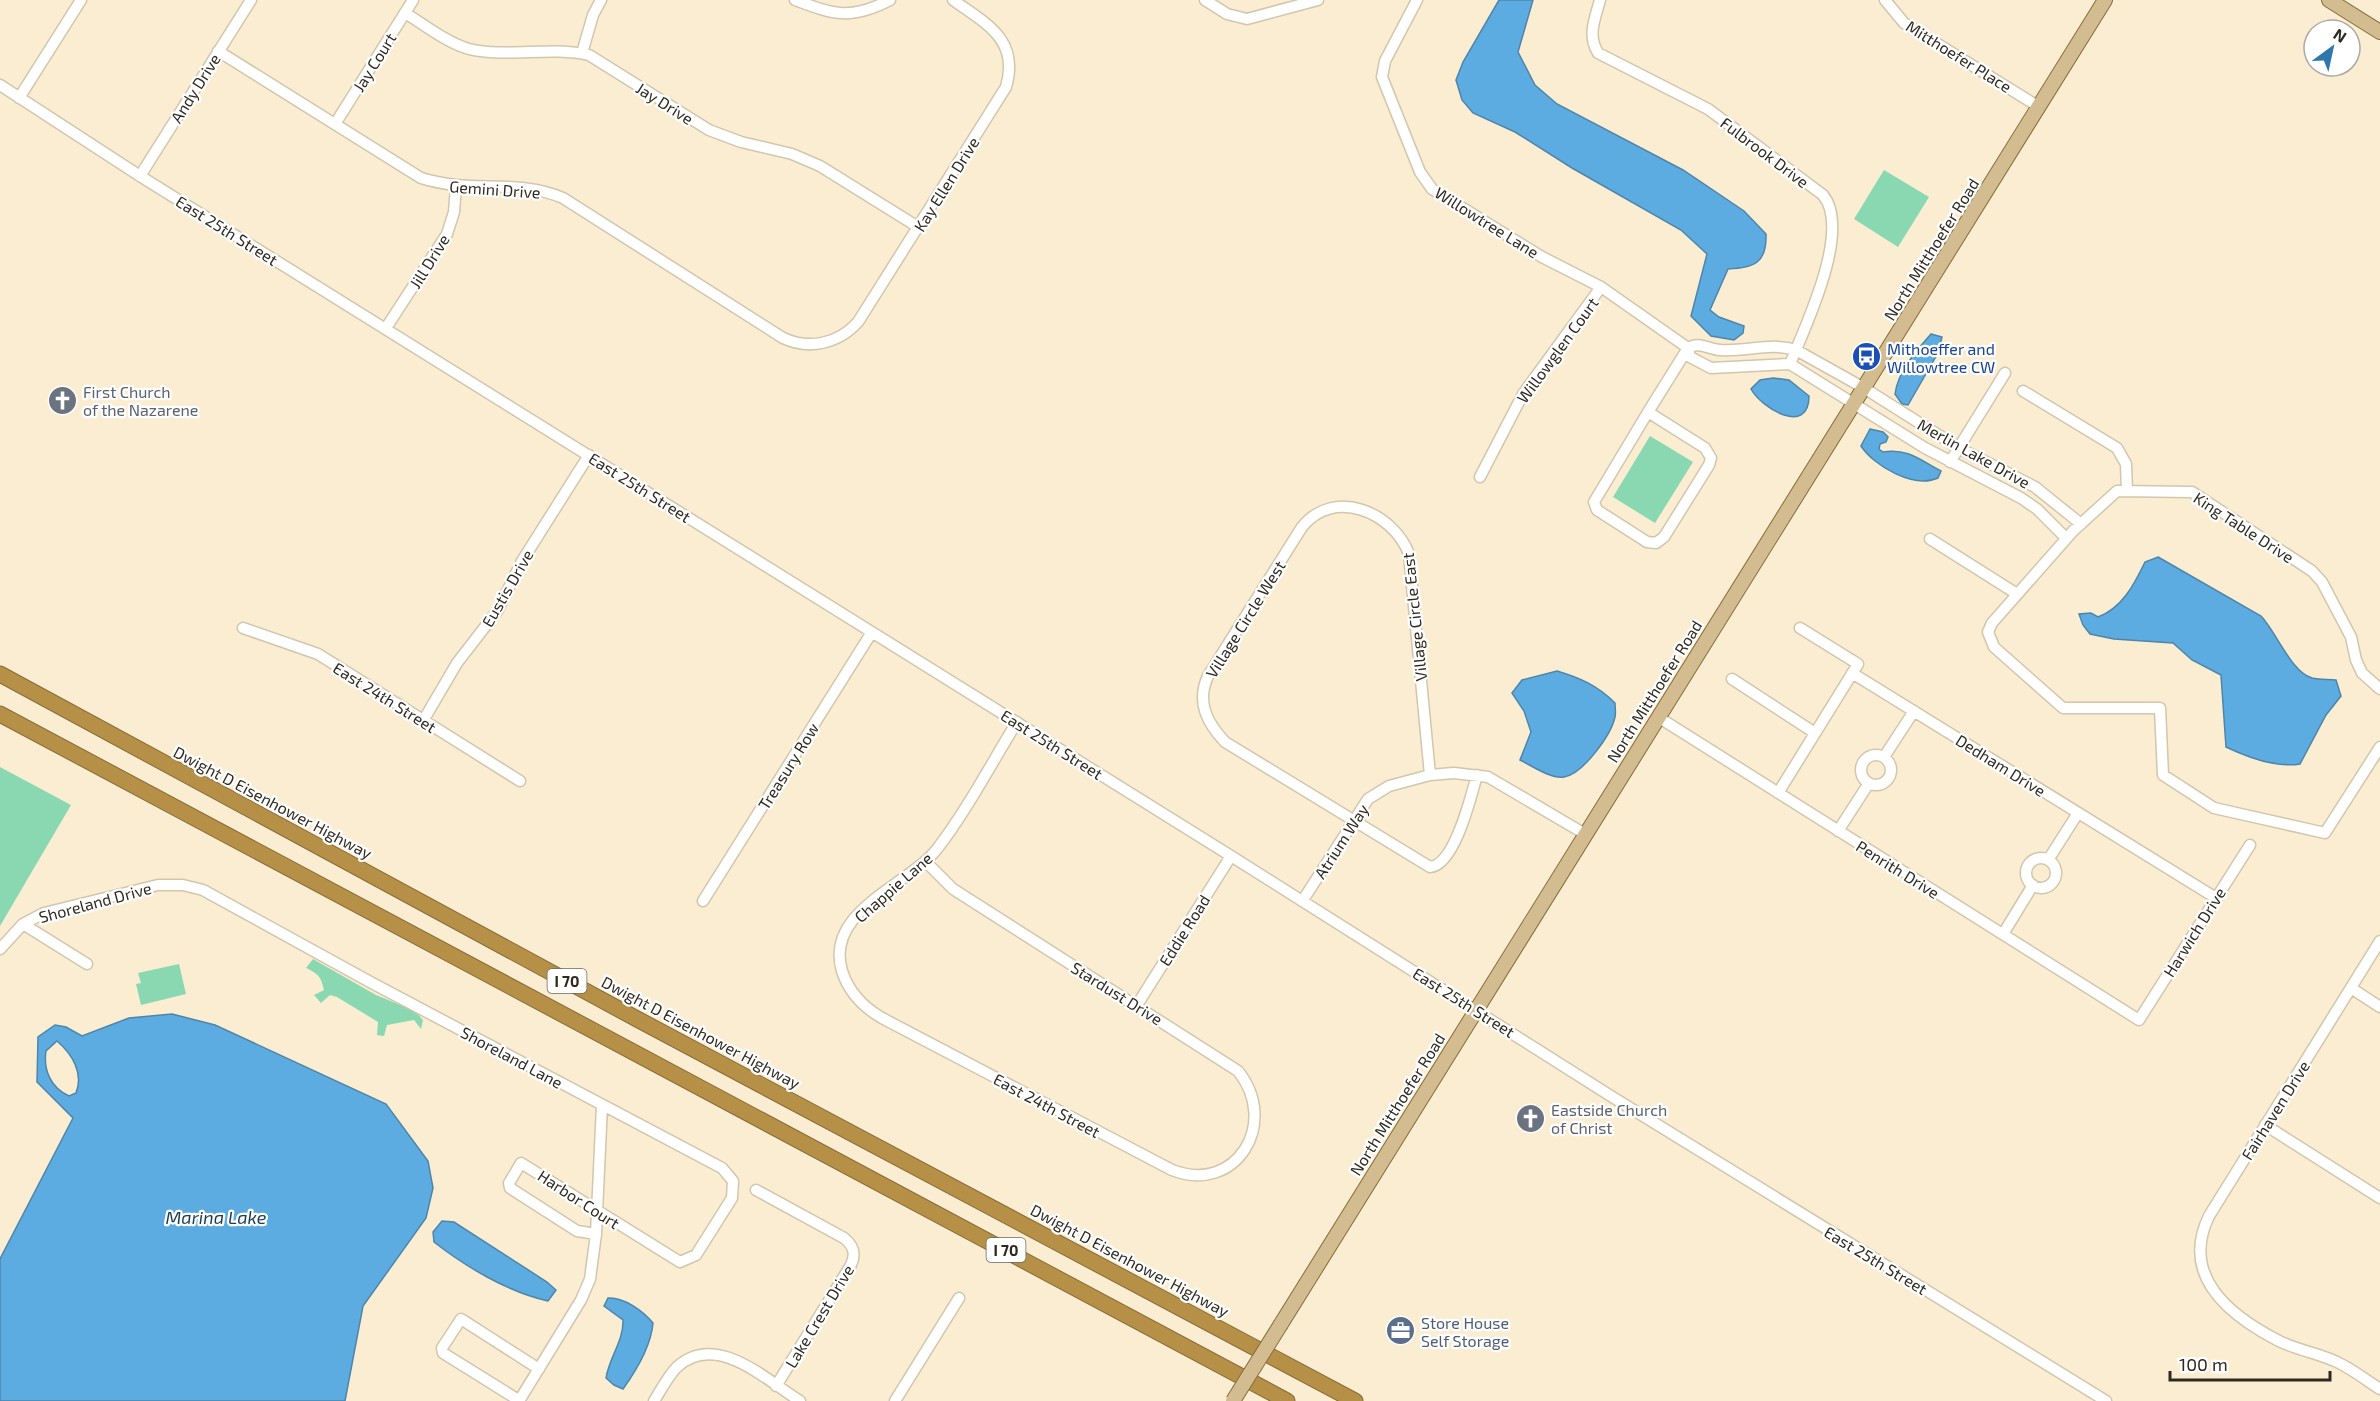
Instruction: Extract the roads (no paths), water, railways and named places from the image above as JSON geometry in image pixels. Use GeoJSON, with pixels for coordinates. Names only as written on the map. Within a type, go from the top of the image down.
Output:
{"type":"FeatureCollection","features":[{"type":"Feature","properties":{"kind":"highway","name":"Dwight D Eisenhower Highway"},"geometry":{"type":"LineString","coordinates":[[0,675],[575,986],[1355,1401]]}},
{"type":"Feature","properties":{"kind":"highway","name":"I 70"},"geometry":{"type":"LineString","coordinates":[[0,714],[1287,1401]]}},
{"type":"Feature","properties":{"kind":"main road","name":"North Mitthoefer Road"},"geometry":{"type":"LineString","coordinates":[[1233,1401],[2105,0]]}},
{"type":"Feature","properties":{"kind":"main road"},"geometry":{"type":"LineString","coordinates":[[2329,0],[2380,32]]}},
{"type":"Feature","properties":{"kind":"street"},"geometry":{"type":"LineString","coordinates":[[20,98],[81,0]]}},
{"type":"Feature","properties":{"kind":"street","name":"Andy Drive"},"geometry":{"type":"LineString","coordinates":[[140,176],[250,0]]}},
{"type":"Feature","properties":{"kind":"street","name":"Jay Court"},"geometry":{"type":"LineString","coordinates":[[335,124],[413,0]]}},
{"type":"Feature","properties":{"kind":"street"},"geometry":{"type":"LineString","coordinates":[[582,53],[593,15],[601,0]]}},
{"type":"Feature","properties":{"kind":"street"},"geometry":{"type":"LineString","coordinates":[[795,0],[846,15],[866,12],[890,0]]}},
{"type":"Feature","properties":{"kind":"street","name":"Kay Ellen Drive"},"geometry":{"type":"LineString","coordinates":[[802,344],[832,340],[854,326],[1000,100],[1008,77],[1008,57],[998,34],[984,20],[953,0]]}},
{"type":"Feature","properties":{"kind":"street"},"geometry":{"type":"LineString","coordinates":[[1205,0],[1227,14],[1247,19],[1318,0]]}},
{"type":"Feature","properties":{"kind":"street","name":"Willowtree Lane"},"geometry":{"type":"LineString","coordinates":[[1417,0],[1385,61],[1382,77],[1425,182],[1432,189],[1542,257],[1602,287],[1688,348],[1690,357],[1711,368],[1790,364]]}},
{"type":"Feature","properties":{"kind":"street","name":"Fulbrook Drive"},"geometry":{"type":"LineString","coordinates":[[1600,0],[1591,35],[1598,52],[1707,109],[1822,195],[1829,204],[1832,219],[1826,274],[1790,364]]}},
{"type":"Feature","properties":{"kind":"street","name":"Mitthoefer Place"},"geometry":{"type":"LineString","coordinates":[[1885,0],[1905,23],[2039,107]]}},
{"type":"Feature","properties":{"kind":"street","name":"Jay Drive"},"geometry":{"type":"LineString","coordinates":[[405,13],[452,42],[470,49],[582,53],[593,57],[708,130],[741,142],[792,154],[820,166],[918,227]]}},
{"type":"Feature","properties":{"kind":"street","name":"Gemini Drive"},"geometry":{"type":"LineString","coordinates":[[218,51],[421,178],[456,187],[537,188],[563,198],[775,333],[802,344]]}},
{"type":"Feature","properties":{"kind":"street","name":"East 25th Street"},"geometry":{"type":"LineString","coordinates":[[0,85],[140,176],[2106,1401]]}},
{"type":"Feature","properties":{"kind":"street","name":"Jill Drive"},"geometry":{"type":"LineString","coordinates":[[386,328],[447,234],[454,212],[456,187]]}},
{"type":"Feature","properties":{"kind":"street","name":"Willowglen Court"},"geometry":{"type":"LineString","coordinates":[[1480,477],[1523,393],[1602,287]]}},
{"type":"Feature","properties":{"kind":"street"},"geometry":{"type":"LineString","coordinates":[[1648,412],[1705,448],[1711,458],[1709,465],[1664,537],[1653,543],[1598,510],[1594,502],[1648,412],[1688,348],[1702,345],[1731,350],[1784,346],[1796,350],[1864,388]]}},
{"type":"Feature","properties":{"kind":"street"},"geometry":{"type":"LineString","coordinates":[[1790,364],[1854,404]]}},
{"type":"Feature","properties":{"kind":"street"},"geometry":{"type":"LineString","coordinates":[[1950,462],[2005,373]]}},
{"type":"Feature","properties":{"kind":"street","name":"Merlin Lake Drive"},"geometry":{"type":"LineString","coordinates":[[1864,388],[1959,448],[2035,487],[2073,531]]}},
{"type":"Feature","properties":{"kind":"street"},"geometry":{"type":"LineString","coordinates":[[2023,391],[2117,448],[2126,464],[2127,491]]}},
{"type":"Feature","properties":{"kind":"street","name":"Merlin Lake Drive"},"geometry":{"type":"LineString","coordinates":[[1854,404],[1950,462],[2037,508],[2073,531]]}},
{"type":"Feature","properties":{"kind":"street","name":"Eustis Drive"},"geometry":{"type":"LineString","coordinates":[[423,721],[457,663],[498,610],[522,561],[589,455]]}},
{"type":"Feature","properties":{"kind":"street","name":"King Table Drive"},"geometry":{"type":"LineString","coordinates":[[2380,689],[2362,673],[2356,660],[2351,637],[2322,582],[2312,571],[2192,492],[2116,491],[2073,531],[1989,627],[1988,638],[1992,645],[2063,708],[2160,708],[2163,775],[2214,808],[2325,833],[2380,747]]}},
{"type":"Feature","properties":{"kind":"street","name":"Village Circle East"},"geometry":{"type":"LineString","coordinates":[[1333,505],[1356,508],[1379,520],[1400,536],[1409,554],[1430,776]]}},
{"type":"Feature","properties":{"kind":"street","name":"Village Circle West"},"geometry":{"type":"LineString","coordinates":[[1333,505],[1314,514],[1302,527],[1208,676],[1203,705],[1211,728],[1225,742],[1425,866],[1434,867],[1442,862],[1458,834],[1477,775]]}},
{"type":"Feature","properties":{"kind":"street"},"geometry":{"type":"LineString","coordinates":[[1930,539],[2017,594]]}},
{"type":"Feature","properties":{"kind":"street","name":"East 24th Street"},"geometry":{"type":"LineString","coordinates":[[243,628],[318,654],[520,781]]}},
{"type":"Feature","properties":{"kind":"street"},"geometry":{"type":"LineString","coordinates":[[1778,793],[1858,664],[1800,628]]}},
{"type":"Feature","properties":{"kind":"street","name":"Treasury Row"},"geometry":{"type":"LineString","coordinates":[[703,901],[872,632]]}},
{"type":"Feature","properties":{"kind":"street","name":"Dedham Drive"},"geometry":{"type":"LineString","coordinates":[[1852,673],[2216,898]]}},
{"type":"Feature","properties":{"kind":"street"},"geometry":{"type":"LineString","coordinates":[[1731,679],[1815,733]]}},
{"type":"Feature","properties":{"kind":"street"},"geometry":{"type":"LineString","coordinates":[[1884,757],[1914,711]]}},
{"type":"Feature","properties":{"kind":"street","name":"Penrith Drive"},"geometry":{"type":"LineString","coordinates":[[1658,717],[2139,1020]]}},
{"type":"Feature","properties":{"kind":"street","name":"Chappie Lane"},"geometry":{"type":"LineString","coordinates":[[856,998],[841,967],[842,946],[848,926],[861,911],[925,861],[941,843],[1017,722]]}},
{"type":"Feature","properties":{"kind":"street"},"geometry":{"type":"LineString","coordinates":[[1874,754],[1884,757],[1890,765],[1890,775],[1879,784],[1869,783],[1861,771],[1863,762],[1874,754]]}},
{"type":"Feature","properties":{"kind":"street","name":"Atrium Way"},"geometry":{"type":"LineString","coordinates":[[1303,900],[1366,802],[1378,791],[1430,776],[1454,773],[1477,775],[1505,785],[1585,834]]}},
{"type":"Feature","properties":{"kind":"street"},"geometry":{"type":"LineString","coordinates":[[1838,831],[1869,783]]}},
{"type":"Feature","properties":{"kind":"street"},"geometry":{"type":"LineString","coordinates":[[2048,860],[2078,813]]}},
{"type":"Feature","properties":{"kind":"street","name":"Harwich Drive"},"geometry":{"type":"LineString","coordinates":[[2139,1020],[2250,845]]}},
{"type":"Feature","properties":{"kind":"street","name":"Eddie Road"},"geometry":{"type":"LineString","coordinates":[[1137,1005],[1231,856]]}},
{"type":"Feature","properties":{"kind":"street"},"geometry":{"type":"LineString","coordinates":[[2036,858],[2048,860],[2056,869],[2055,879],[2043,888],[2033,885],[2026,873],[2029,864],[2036,858]]}},
{"type":"Feature","properties":{"kind":"street","name":"Stardust Drive"},"geometry":{"type":"LineString","coordinates":[[925,861],[953,889],[1230,1064],[1247,1083],[1254,1096],[1256,1116],[1251,1136],[1241,1153]]}},
{"type":"Feature","properties":{"kind":"street","name":"Shoreland Drive"},"geometry":{"type":"LineString","coordinates":[[0,949],[23,924],[44,913],[149,886],[173,885],[203,890]]}},
{"type":"Feature","properties":{"kind":"street"},"geometry":{"type":"LineString","coordinates":[[2003,934],[2033,885]]}},
{"type":"Feature","properties":{"kind":"street","name":"Shoreland Lane"},"geometry":{"type":"LineString","coordinates":[[203,890],[722,1168],[733,1181],[732,1198],[696,1255],[686,1261]]}},
{"type":"Feature","properties":{"kind":"street"},"geometry":{"type":"LineString","coordinates":[[23,924],[87,964]]}},
{"type":"Feature","properties":{"kind":"street","name":"Fairhaven Drive"},"geometry":{"type":"LineString","coordinates":[[2380,941],[2205,1226],[2201,1258],[2211,1287],[2227,1308],[2277,1340],[2337,1362],[2380,1389]]}},
{"type":"Feature","properties":{"kind":"street"},"geometry":{"type":"LineString","coordinates":[[2351,988],[2380,1007]]}},
{"type":"Feature","properties":{"kind":"street","name":"East 24th Street"},"geometry":{"type":"LineString","coordinates":[[856,998],[882,1018],[1172,1170],[1191,1176],[1211,1173],[1229,1164],[1241,1153]]}},
{"type":"Feature","properties":{"kind":"street"},"geometry":{"type":"LineString","coordinates":[[539,1369],[461,1319],[442,1348],[443,1353],[519,1401],[539,1369],[587,1288],[594,1263],[602,1105]]}},
{"type":"Feature","properties":{"kind":"street"},"geometry":{"type":"LineString","coordinates":[[2265,1125],[2380,1198]]}},
{"type":"Feature","properties":{"kind":"street","name":"Harbor Court"},"geometry":{"type":"LineString","coordinates":[[596,1234],[577,1231],[510,1188],[509,1183],[523,1163],[675,1260],[686,1261]]}},
{"type":"Feature","properties":{"kind":"street","name":"Lake Crest Drive"},"geometry":{"type":"LineString","coordinates":[[756,1191],[847,1240],[854,1253],[851,1265],[776,1386]]}},
{"type":"Feature","properties":{"kind":"street"},"geometry":{"type":"LineString","coordinates":[[895,1401],[959,1298]]}},
{"type":"Feature","properties":{"kind":"street"},"geometry":{"type":"LineString","coordinates":[[654,1401],[672,1372],[692,1357],[712,1353],[727,1357],[800,1401]]}},
{"type":"Feature","properties":{"kind":"water"},"geometry":{"type":"Polygon","coordinates":[[[1499,0],[1533,0],[1518,52],[1535,85],[1557,104],[1683,170],[1744,211],[1766,234],[1766,244],[1761,258],[1752,265],[1728,269],[1710,310],[1719,317],[1744,326],[1743,333],[1734,340],[1711,336],[1691,316],[1707,254],[1681,230],[1572,168],[1515,132],[1473,113],[1462,100],[1456,80],[1463,62],[1499,0]]]}},
{"type":"Feature","properties":{"kind":"water"},"geometry":{"type":"Polygon","coordinates":[[[1931,334],[1942,337],[1938,353],[1908,405],[1902,404],[1895,394],[1900,377],[1908,362],[1931,334]]]}},
{"type":"Feature","properties":{"kind":"water"},"geometry":{"type":"Polygon","coordinates":[[[1773,378],[1789,380],[1809,396],[1807,408],[1801,415],[1794,417],[1774,411],[1751,389],[1760,380],[1773,378]]]}},
{"type":"Feature","properties":{"kind":"water"},"geometry":{"type":"Polygon","coordinates":[[[1870,429],[1883,432],[1888,437],[1886,442],[1880,444],[1879,449],[1883,452],[1907,453],[1941,471],[1938,478],[1928,481],[1907,478],[1895,474],[1875,461],[1861,446],[1870,429]]]}},
{"type":"Feature","properties":{"kind":"water"},"geometry":{"type":"Polygon","coordinates":[[[2158,557],[2261,616],[2291,660],[2304,674],[2315,679],[2336,680],[2341,696],[2326,715],[2300,764],[2272,763],[2252,758],[2226,747],[2221,675],[2192,660],[2173,643],[2114,639],[2090,634],[2083,625],[2079,614],[2091,613],[2098,617],[2114,608],[2132,587],[2145,562],[2158,557]]]}},
{"type":"Feature","properties":{"kind":"water"},"geometry":{"type":"Polygon","coordinates":[[[1557,671],[1588,683],[1602,691],[1615,703],[1615,717],[1602,743],[1579,769],[1564,777],[1548,774],[1520,760],[1531,732],[1524,711],[1512,693],[1522,680],[1557,671]]]}},
{"type":"Feature","properties":{"kind":"water","name":"Marina Lake"},"geometry":{"type":"Polygon","coordinates":[[[172,1014],[215,1025],[386,1104],[428,1161],[433,1188],[426,1218],[363,1306],[345,1401],[0,1401],[0,1259],[73,1118],[37,1082],[38,1037],[55,1025],[66,1027],[82,1036],[129,1018],[172,1014]],[[57,1041],[46,1051],[45,1058],[47,1071],[53,1083],[69,1096],[76,1093],[79,1078],[72,1058],[57,1041]]]}},
{"type":"Feature","properties":{"kind":"water"},"geometry":{"type":"Polygon","coordinates":[[[442,1221],[454,1222],[556,1290],[548,1301],[518,1292],[474,1269],[434,1242],[433,1232],[442,1221]]]}},
{"type":"Feature","properties":{"kind":"water"},"geometry":{"type":"Polygon","coordinates":[[[608,1298],[614,1298],[633,1306],[653,1323],[646,1349],[623,1389],[606,1378],[623,1327],[623,1320],[604,1306],[608,1298]]]}},
{"type":"Feature","properties":{"kind":"place","name":"Mithoeffer and Willowtree CW"},"geometry":{"type":"Point","coordinates":[1866,357]}},
{"type":"Feature","properties":{"kind":"place","name":"First Church of the Nazarene"},"geometry":{"type":"Point","coordinates":[62,400]}},
{"type":"Feature","properties":{"kind":"place","name":"Eastside Church of Christ"},"geometry":{"type":"Point","coordinates":[1530,1118]}},
{"type":"Feature","properties":{"kind":"place","name":"Store House Self Storage"},"geometry":{"type":"Point","coordinates":[1400,1331]}}]}
